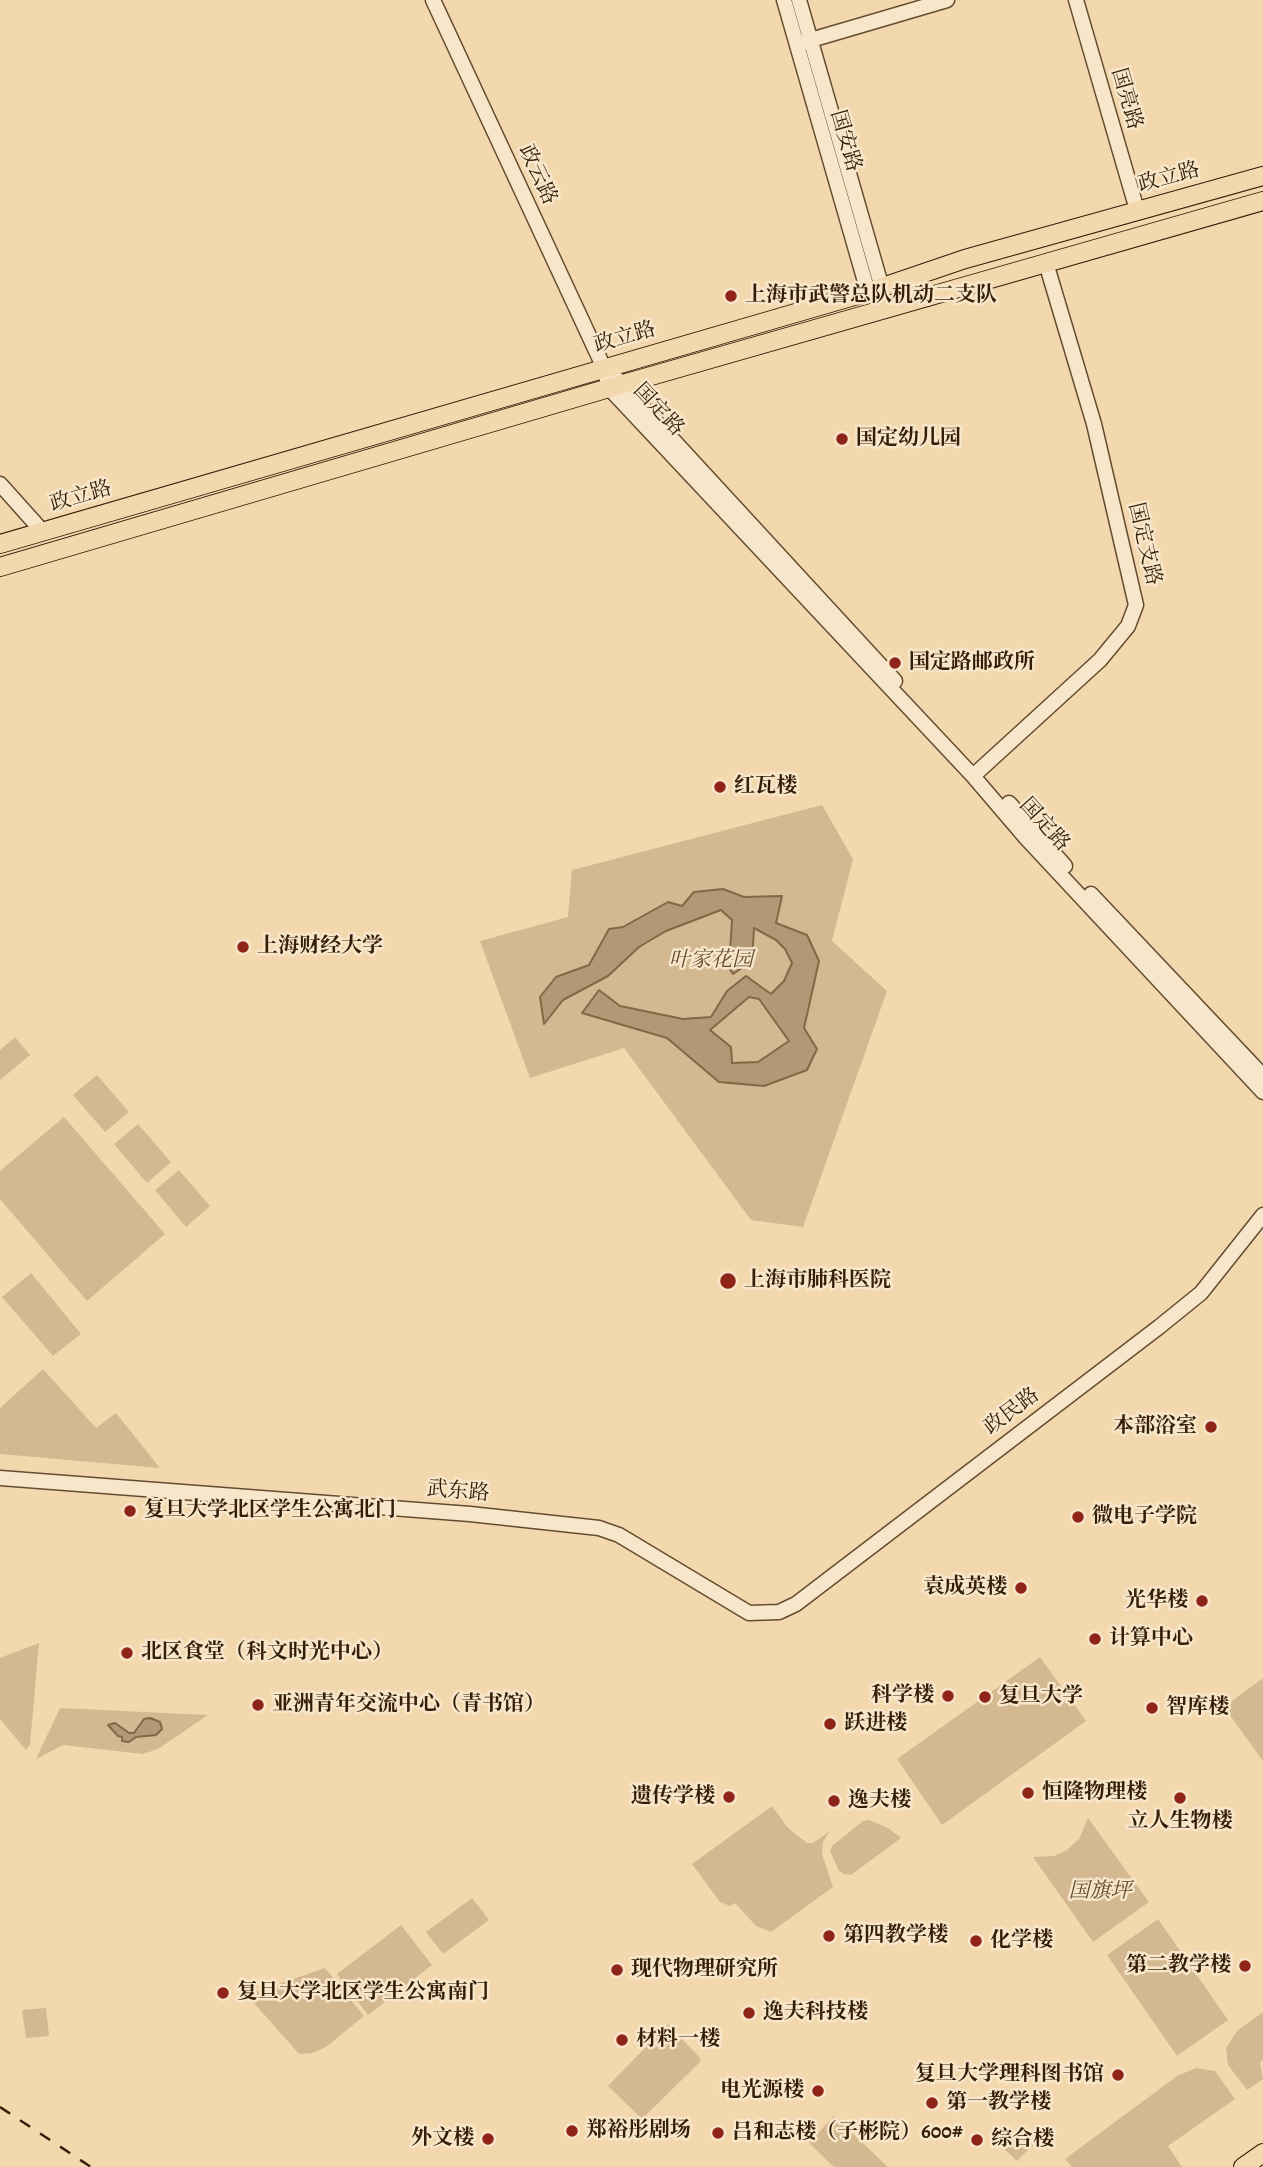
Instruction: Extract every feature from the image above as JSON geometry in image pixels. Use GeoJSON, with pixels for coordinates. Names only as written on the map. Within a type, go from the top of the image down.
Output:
{"type":"FeatureCollection","features":[{"type":"Feature","properties":{"kind":"main road","name":"政立路"},"geometry":{"type":"LineString","coordinates":[[0,544],[875,290],[965,259],[1263,176]]}},
{"type":"Feature","properties":{"kind":"main road","name":"政立路"},"geometry":{"type":"LineString","coordinates":[[0,567],[615,386],[1263,201]]}},
{"type":"Feature","properties":{"kind":"main road"},"geometry":{"type":"LineString","coordinates":[[1243,2167],[1263,2152]]}},
{"type":"Feature","properties":{"kind":"street","name":"政云路"},"geometry":{"type":"LineString","coordinates":[[433,0],[604,368]]}},
{"type":"Feature","properties":{"kind":"street","name":"国安路"},"geometry":{"type":"LineString","coordinates":[[785,0],[804,42],[875,290]]}},
{"type":"Feature","properties":{"kind":"street","name":"国安路"},"geometry":{"type":"LineString","coordinates":[[799,0],[804,42]]}},
{"type":"Feature","properties":{"kind":"street"},"geometry":{"type":"LineString","coordinates":[[804,42],[947,0]]}},
{"type":"Feature","properties":{"kind":"street","name":"国亮路"},"geometry":{"type":"LineString","coordinates":[[1076,0],[1137,210]]}},
{"type":"Feature","properties":{"kind":"street","name":"国定支路"},"geometry":{"type":"LineString","coordinates":[[976,773],[1100,660],[1128,626],[1136,605],[1094,424],[1046,263]]}},
{"type":"Feature","properties":{"kind":"street","name":"国定路"},"geometry":{"type":"LineString","coordinates":[[604,368],[615,386],[754,530],[976,773],[1263,1076]]}},
{"type":"Feature","properties":{"kind":"street"},"geometry":{"type":"LineString","coordinates":[[0,484],[43,531]]}},
{"type":"Feature","properties":{"kind":"street","name":"国定路"},"geometry":{"type":"LineString","coordinates":[[976,773],[1026,838],[1263,1092]]}},
{"type":"Feature","properties":{"kind":"street","name":"政民路"},"geometry":{"type":"LineString","coordinates":[[763,1615],[779,1612],[796,1604],[1159,1327],[1201,1293],[1263,1215]]}},
{"type":"Feature","properties":{"kind":"street","name":"武东路"},"geometry":{"type":"LineString","coordinates":[[0,1478],[470,1514],[599,1528],[619,1535],[730,1603],[749,1613],[763,1615]]}},
{"type":"Feature","properties":{"kind":"green space","name":"叶家花园"},"geometry":{"type":"Polygon","coordinates":[[[822,805],[853,859],[832,941],[887,991],[803,1227],[751,1220],[624,1048],[530,1078],[480,941],[568,917],[572,870],[822,805]]]}},
{"type":"Feature","properties":{"kind":"green space"},"geometry":{"type":"Polygon","coordinates":[[[15,1037],[30,1055],[0,1080],[0,1050],[15,1037]]]}},
{"type":"Feature","properties":{"kind":"green space"},"geometry":{"type":"Polygon","coordinates":[[[97,1075],[129,1112],[105,1132],[73,1095],[97,1075]]]}},
{"type":"Feature","properties":{"kind":"green space"},"geometry":{"type":"Polygon","coordinates":[[[64,1117],[165,1234],[87,1301],[0,1199],[0,1171],[64,1117]]]}},
{"type":"Feature","properties":{"kind":"green space"},"geometry":{"type":"Polygon","coordinates":[[[138,1124],[171,1162],[147,1183],[114,1144],[138,1124]]]}},
{"type":"Feature","properties":{"kind":"green space"},"geometry":{"type":"Polygon","coordinates":[[[179,1170],[210,1206],[186,1227],[155,1190],[179,1170]]]}},
{"type":"Feature","properties":{"kind":"green space"},"geometry":{"type":"Polygon","coordinates":[[[31,1273],[81,1334],[53,1356],[2,1297],[31,1273]]]}},
{"type":"Feature","properties":{"kind":"green space"},"geometry":{"type":"Polygon","coordinates":[[[43,1369],[96,1428],[116,1413],[160,1468],[0,1454],[0,1408],[43,1369]]]}},
{"type":"Feature","properties":{"kind":"green space"},"geometry":{"type":"Polygon","coordinates":[[[39,1643],[30,1745],[26,1750],[0,1719],[0,1658],[39,1643]]]}},
{"type":"Feature","properties":{"kind":"green space"},"geometry":{"type":"Polygon","coordinates":[[[1040,1657],[1086,1721],[942,1825],[897,1759],[1040,1657]]]}},
{"type":"Feature","properties":{"kind":"green space"},"geometry":{"type":"Polygon","coordinates":[[[1263,1678],[1263,1761],[1224,1707],[1263,1678]]]}},
{"type":"Feature","properties":{"kind":"green space"},"geometry":{"type":"Polygon","coordinates":[[[60,1708],[208,1715],[158,1749],[143,1754],[63,1745],[36,1759],[60,1708]]]}},
{"type":"Feature","properties":{"kind":"green space"},"geometry":{"type":"Polygon","coordinates":[[[772,1806],[788,1828],[807,1843],[813,1843],[830,1831],[823,1842],[822,1854],[833,1887],[771,1932],[756,1926],[735,1903],[730,1906],[720,1902],[692,1864],[772,1806]]]}},
{"type":"Feature","properties":{"kind":"green space","name":"国旗坪"},"geometry":{"type":"Polygon","coordinates":[[[1088,1818],[1149,1902],[1093,1942],[1033,1857],[1054,1856],[1067,1850],[1079,1839],[1088,1818]]]}},
{"type":"Feature","properties":{"kind":"green space"},"geometry":{"type":"Polygon","coordinates":[[[869,1820],[888,1828],[901,1838],[851,1875],[844,1874],[839,1871],[830,1851],[832,1846],[863,1821],[869,1820]]]}},
{"type":"Feature","properties":{"kind":"green space"},"geometry":{"type":"Polygon","coordinates":[[[472,1898],[489,1920],[443,1954],[426,1932],[472,1898]]]}},
{"type":"Feature","properties":{"kind":"green space"},"geometry":{"type":"Polygon","coordinates":[[[1158,1919],[1228,2020],[1177,2056],[1107,1955],[1158,1919]]]}},
{"type":"Feature","properties":{"kind":"green space"},"geometry":{"type":"Polygon","coordinates":[[[401,1925],[432,1965],[368,2015],[337,1974],[401,1925]]]}},
{"type":"Feature","properties":{"kind":"green space"},"geometry":{"type":"Polygon","coordinates":[[[325,1968],[364,2016],[326,2047],[312,2053],[299,2054],[247,1995],[325,1968]]]}},
{"type":"Feature","properties":{"kind":"green space"},"geometry":{"type":"Polygon","coordinates":[[[46,2008],[49,2036],[26,2038],[22,2010],[46,2008]]]}},
{"type":"Feature","properties":{"kind":"green space"},"geometry":{"type":"Polygon","coordinates":[[[1263,2012],[1263,2060],[1260,2062],[1263,2079],[1247,2090],[1228,2065],[1226,2048],[1237,2031],[1263,2012]]]}},
{"type":"Feature","properties":{"kind":"green space"},"geometry":{"type":"Polygon","coordinates":[[[668,2024],[701,2059],[642,2119],[608,2086],[668,2024]]]}},
{"type":"Feature","properties":{"kind":"green space"},"geometry":{"type":"Polygon","coordinates":[[[1196,2068],[1215,2071],[1235,2099],[1168,2146],[1182,2167],[1072,2167],[1065,2159],[1177,2076],[1196,2068]]]}},
{"type":"Feature","properties":{"kind":"green space"},"geometry":{"type":"Polygon","coordinates":[[[834,2116],[888,2167],[834,2167],[809,2143],[834,2116]]]}},
{"type":"Feature","properties":{"kind":"green space"},"geometry":{"type":"Polygon","coordinates":[[[1020,2127],[1036,2142],[1017,2161],[1001,2146],[1020,2127]]]}},
{"type":"Feature","properties":{"kind":"shaded area"},"geometry":{"type":"Polygon","coordinates":[[[723,889],[744,897],[782,896],[776,923],[807,935],[819,961],[804,1028],[817,1049],[807,1070],[764,1086],[719,1082],[667,1038],[582,1013],[599,990],[620,1006],[683,1019],[711,1017],[727,991],[746,976],[771,994],[784,981],[792,963],[785,949],[776,940],[754,928],[752,961],[733,974],[729,968],[732,920],[721,910],[666,931],[639,947],[608,976],[563,1000],[544,1024],[540,997],[556,977],[589,965],[609,929],[623,927],[668,902],[682,906],[694,892],[723,889]],[[749,997],[710,1030],[731,1047],[732,1063],[758,1062],[789,1041],[759,999],[749,997]]]}},
{"type":"Feature","properties":{"kind":"shaded area"},"geometry":{"type":"Polygon","coordinates":[[[144,1719],[160,1722],[162,1729],[156,1735],[136,1737],[129,1742],[122,1741],[122,1737],[108,1725],[115,1723],[129,1733],[134,1733],[144,1719]]]}},
{"type":"Feature","properties":{"kind":"railway"},"geometry":{"type":"LineString","coordinates":[[0,2107],[91,2167]]}},
{"type":"Feature","properties":{"kind":"place","name":"上海市武警总队机动二支队"},"geometry":{"type":"Point","coordinates":[731,296]}},
{"type":"Feature","properties":{"kind":"place","name":"国定幼儿园"},"geometry":{"type":"Point","coordinates":[842,439]}},
{"type":"Feature","properties":{"kind":"place","name":"国定路邮政所"},"geometry":{"type":"Point","coordinates":[895,663]}},
{"type":"Feature","properties":{"kind":"place","name":"红瓦楼"},"geometry":{"type":"Point","coordinates":[720,787]}},
{"type":"Feature","properties":{"kind":"place","name":"上海财经大学"},"geometry":{"type":"Point","coordinates":[243,947]}},
{"type":"Feature","properties":{"kind":"place","name":"上海市肺科医院"},"geometry":{"type":"Point","coordinates":[728,1281]}},
{"type":"Feature","properties":{"kind":"place","name":"本部浴室"},"geometry":{"type":"Point","coordinates":[1211,1427]}},
{"type":"Feature","properties":{"kind":"place","name":"复旦大学北区学生公寓北门"},"geometry":{"type":"Point","coordinates":[130,1511]}},
{"type":"Feature","properties":{"kind":"place","name":"微电子学院"},"geometry":{"type":"Point","coordinates":[1078,1517]}},
{"type":"Feature","properties":{"kind":"place","name":"袁成英楼"},"geometry":{"type":"Point","coordinates":[1021,1588]}},
{"type":"Feature","properties":{"kind":"place","name":"光华楼"},"geometry":{"type":"Point","coordinates":[1202,1601]}},
{"type":"Feature","properties":{"kind":"place","name":"计算中心"},"geometry":{"type":"Point","coordinates":[1095,1639]}},
{"type":"Feature","properties":{"kind":"place","name":"北区食堂（科文时光中心）"},"geometry":{"type":"Point","coordinates":[127,1653]}},
{"type":"Feature","properties":{"kind":"place","name":"科学楼"},"geometry":{"type":"Point","coordinates":[948,1696]}},
{"type":"Feature","properties":{"kind":"place","name":"复旦大学"},"geometry":{"type":"Point","coordinates":[985,1697]}},
{"type":"Feature","properties":{"kind":"place","name":"亚洲青年交流中心（青书馆）"},"geometry":{"type":"Point","coordinates":[258,1705]}},
{"type":"Feature","properties":{"kind":"place","name":"智库楼"},"geometry":{"type":"Point","coordinates":[1152,1708]}},
{"type":"Feature","properties":{"kind":"place","name":"跃进楼"},"geometry":{"type":"Point","coordinates":[830,1724]}},
{"type":"Feature","properties":{"kind":"place","name":"恒隆物理楼"},"geometry":{"type":"Point","coordinates":[1028,1793]}},
{"type":"Feature","properties":{"kind":"place","name":"遗传学楼"},"geometry":{"type":"Point","coordinates":[729,1797]}},
{"type":"Feature","properties":{"kind":"place","name":"立人生物楼"},"geometry":{"type":"Point","coordinates":[1180,1798]}},
{"type":"Feature","properties":{"kind":"place","name":"逸夫楼"},"geometry":{"type":"Point","coordinates":[834,1801]}},
{"type":"Feature","properties":{"kind":"place","name":"第四教学楼"},"geometry":{"type":"Point","coordinates":[829,1936]}},
{"type":"Feature","properties":{"kind":"place","name":"化学楼"},"geometry":{"type":"Point","coordinates":[976,1941]}},
{"type":"Feature","properties":{"kind":"place","name":"第二教学楼"},"geometry":{"type":"Point","coordinates":[1245,1966]}},
{"type":"Feature","properties":{"kind":"place","name":"现代物理研究所"},"geometry":{"type":"Point","coordinates":[617,1970]}},
{"type":"Feature","properties":{"kind":"place","name":"复旦大学北区学生公寓南门"},"geometry":{"type":"Point","coordinates":[223,1993]}},
{"type":"Feature","properties":{"kind":"place","name":"逸夫科技楼"},"geometry":{"type":"Point","coordinates":[749,2013]}},
{"type":"Feature","properties":{"kind":"place","name":"材料一楼"},"geometry":{"type":"Point","coordinates":[622,2040]}},
{"type":"Feature","properties":{"kind":"place","name":"复旦大学理科图书馆"},"geometry":{"type":"Point","coordinates":[1118,2075]}},
{"type":"Feature","properties":{"kind":"place","name":"电光源楼"},"geometry":{"type":"Point","coordinates":[818,2091]}},
{"type":"Feature","properties":{"kind":"place","name":"第一教学楼"},"geometry":{"type":"Point","coordinates":[932,2103]}},
{"type":"Feature","properties":{"kind":"place","name":"郑裕彤剧场‌"},"geometry":{"type":"Point","coordinates":[572,2131]}},
{"type":"Feature","properties":{"kind":"place","name":"吕和志楼（子彬院）600#"},"geometry":{"type":"Point","coordinates":[718,2133]}},
{"type":"Feature","properties":{"kind":"place","name":"外文楼"},"geometry":{"type":"Point","coordinates":[488,2139]}},
{"type":"Feature","properties":{"kind":"place","name":"综合楼"},"geometry":{"type":"Point","coordinates":[977,2140]}}]}
